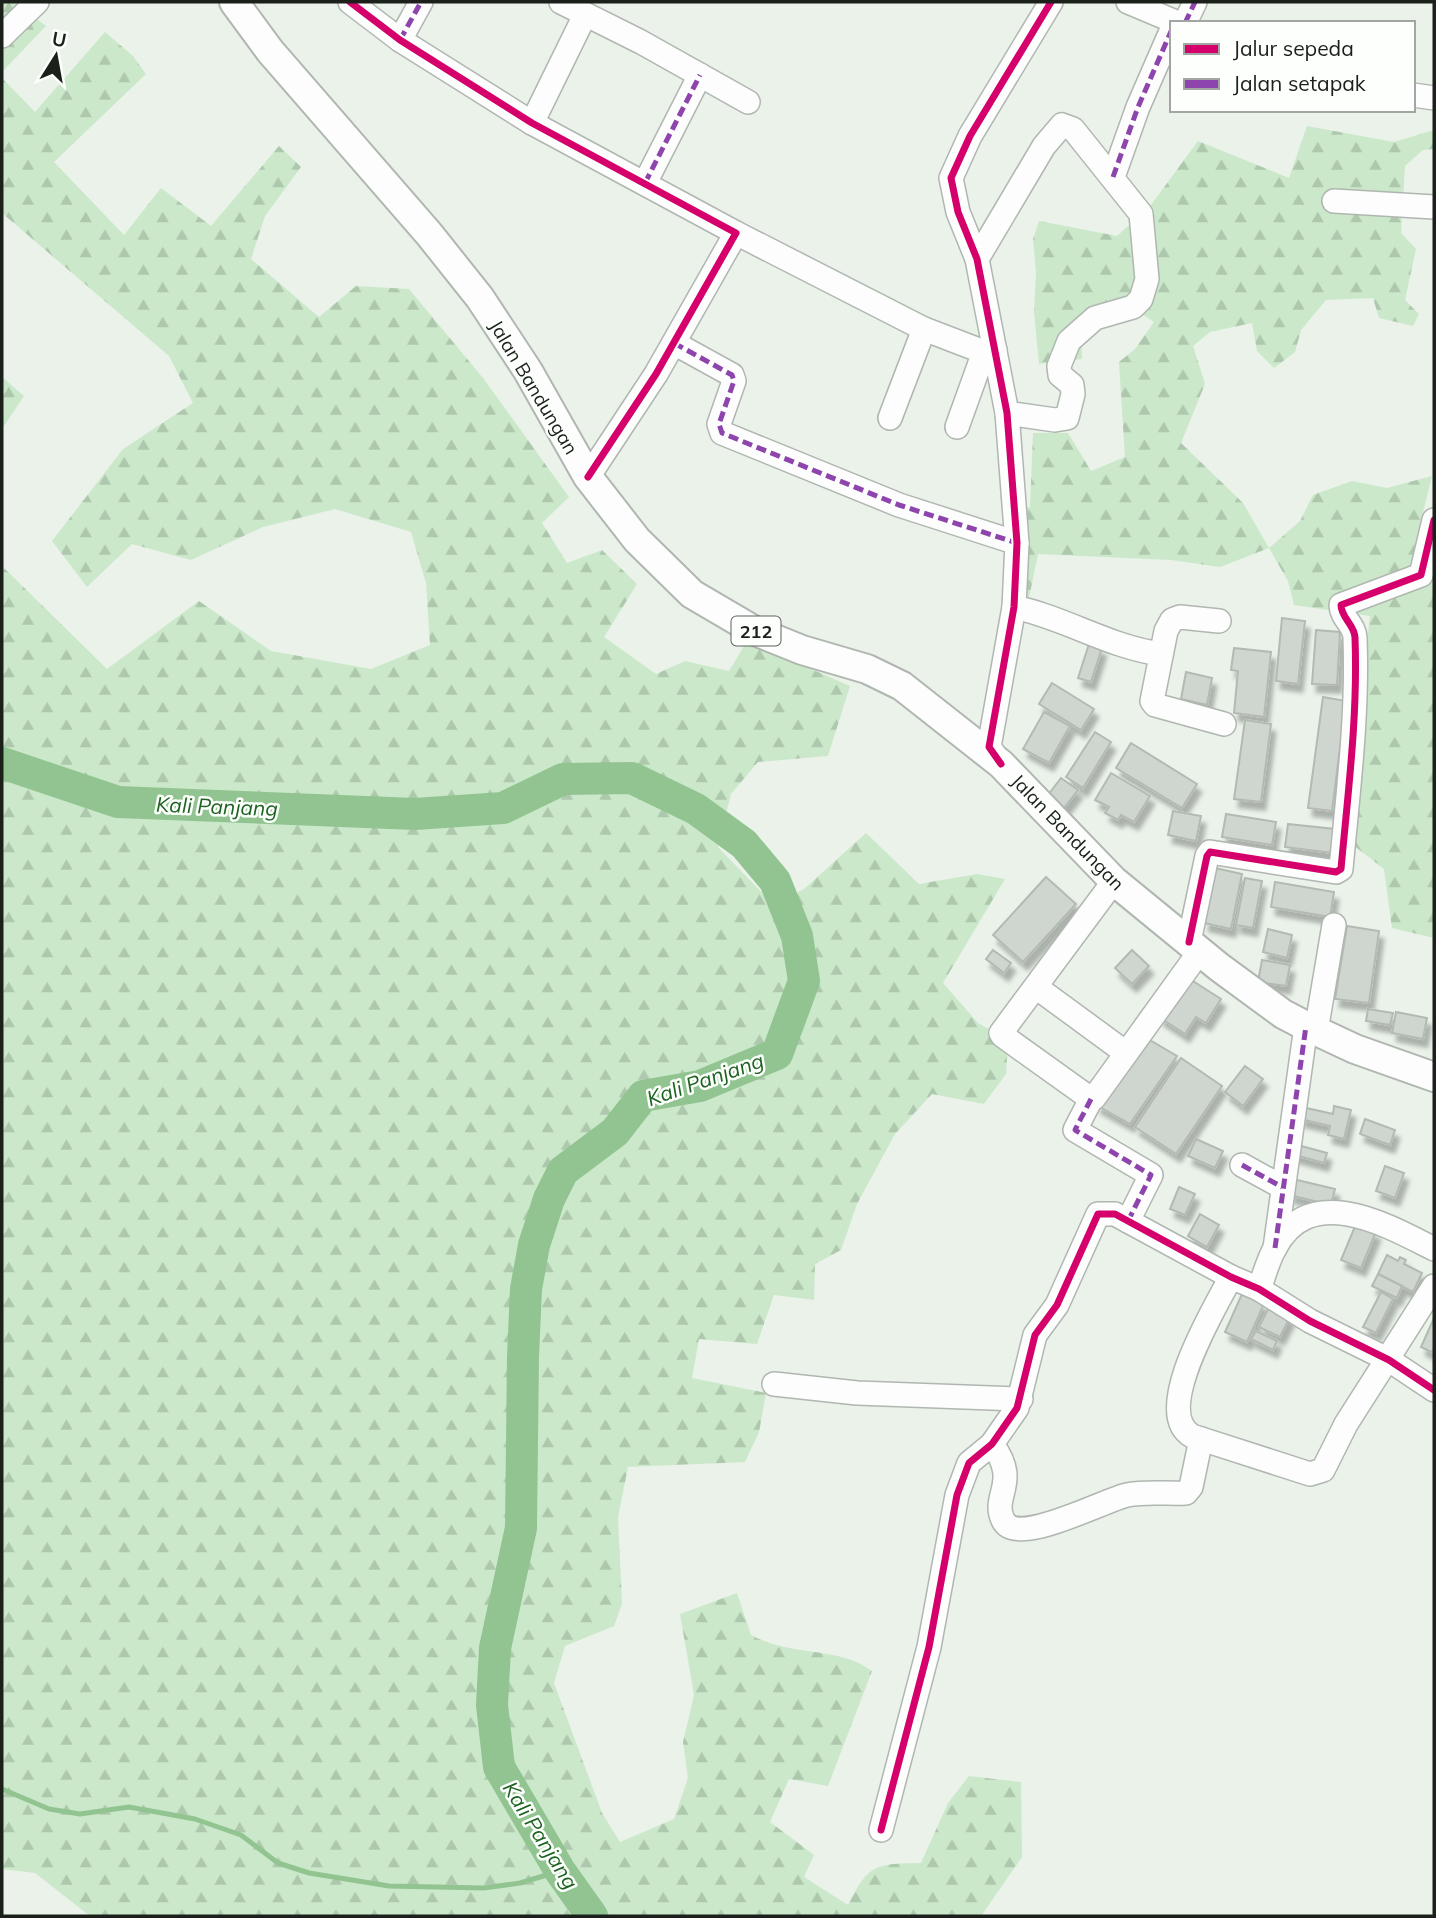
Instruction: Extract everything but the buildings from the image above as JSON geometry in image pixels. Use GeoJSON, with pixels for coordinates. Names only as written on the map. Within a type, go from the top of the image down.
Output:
{"type":"FeatureCollection","features":[{"type":"Feature","properties":{"kind":"main road","name":"Jalan Bandungan"},"geometry":{"type":"LineString","coordinates":[[234,2],[270,51],[429,234],[480,298],[527,371],[588,477],[637,540],[692,594],[755,631],[802,650],[867,669],[902,686],[1001,764],[1114,881],[1194,947],[1283,1014],[1355,1049],[1434,1077]]}},
{"type":"Feature","properties":{"kind":"street"},"geometry":{"type":"LineString","coordinates":[[2,36],[37,2]]}},
{"type":"Feature","properties":{"kind":"street"},"geometry":{"type":"LineString","coordinates":[[350,2],[400,40],[532,123],[736,233],[924,329],[990,351]]}},
{"type":"Feature","properties":{"kind":"street"},"geometry":{"type":"LineString","coordinates":[[400,40],[421,2]]}},
{"type":"Feature","properties":{"kind":"street"},"geometry":{"type":"LineString","coordinates":[[561,2],[748,102]]}},
{"type":"Feature","properties":{"kind":"street"},"geometry":{"type":"LineString","coordinates":[[1001,764],[989,747],[1014,607],[1017,543],[1007,413],[990,351],[977,259],[958,212],[951,178],[952,169],[1051,2]]}},
{"type":"Feature","properties":{"kind":"street"},"geometry":{"type":"LineString","coordinates":[[1128,2],[1170,21]]}},
{"type":"Feature","properties":{"kind":"street"},"geometry":{"type":"LineString","coordinates":[[1179,21],[1195,2]]}},
{"type":"Feature","properties":{"kind":"street"},"geometry":{"type":"LineString","coordinates":[[532,123],[585,15]]}},
{"type":"Feature","properties":{"kind":"street"},"geometry":{"type":"LineString","coordinates":[[1113,177],[1138,107],[1170,39]]}},
{"type":"Feature","properties":{"kind":"street"},"geometry":{"type":"LineString","coordinates":[[645,183],[701,75]]}},
{"type":"Feature","properties":{"kind":"street"},"geometry":{"type":"LineString","coordinates":[[1415,95],[1434,98]]}},
{"type":"Feature","properties":{"kind":"street"},"geometry":{"type":"LineString","coordinates":[[977,259],[1044,146],[1062,125],[1073,129],[1141,214],[1147,279],[1141,299],[1133,307],[1087,323],[1069,341],[1059,366],[1060,375],[1072,385],[1073,394],[1067,418],[1055,420],[1007,413]]}},
{"type":"Feature","properties":{"kind":"street"},"geometry":{"type":"LineString","coordinates":[[1334,201],[1434,207]]}},
{"type":"Feature","properties":{"kind":"street"},"geometry":{"type":"LineString","coordinates":[[588,477],[674,343],[736,233]]}},
{"type":"Feature","properties":{"kind":"street"},"geometry":{"type":"LineString","coordinates":[[890,418],[924,329]]}},
{"type":"Feature","properties":{"kind":"street"},"geometry":{"type":"LineString","coordinates":[[674,343],[732,375],[734,382],[719,424],[722,433],[899,505],[1017,543]]}},
{"type":"Feature","properties":{"kind":"street"},"geometry":{"type":"LineString","coordinates":[[957,427],[990,351]]}},
{"type":"Feature","properties":{"kind":"street"},"geometry":{"type":"LineString","coordinates":[[1128,1221],[1150,1173],[1075,1130],[1091,1099],[1126,1053],[1194,947],[1210,852],[1336,872],[1341,869],[1355,714],[1356,634],[1342,612],[1341,605],[1421,575],[1434,520]]}},
{"type":"Feature","properties":{"kind":"street"},"geometry":{"type":"LineString","coordinates":[[1014,607],[1060,619],[1120,647],[1160,654]]}},
{"type":"Feature","properties":{"kind":"street"},"geometry":{"type":"LineString","coordinates":[[1219,621],[1180,617],[1171,620],[1160,654],[1153,703],[1224,724]]}},
{"type":"Feature","properties":{"kind":"street"},"geometry":{"type":"LineString","coordinates":[[1091,1099],[1002,1034],[1114,881]]}},
{"type":"Feature","properties":{"kind":"street"},"geometry":{"type":"LineString","coordinates":[[1259,1289],[1275,1248],[1282,1187],[1311,1028],[1334,925]]}},
{"type":"Feature","properties":{"kind":"street"},"geometry":{"type":"LineString","coordinates":[[1036,987],[1126,1053]]}},
{"type":"Feature","properties":{"kind":"street"},"geometry":{"type":"LineString","coordinates":[[1242,1165],[1282,1187]]}},
{"type":"Feature","properties":{"kind":"street"},"geometry":{"type":"LineString","coordinates":[[881,1830],[929,1647],[961,1483],[969,1463],[992,1444],[1015,1414],[1037,1331],[1058,1305],[1098,1214],[1110,1212],[1231,1278],[1259,1289],[1310,1321],[1389,1360],[1434,1390]]}},
{"type":"Feature","properties":{"kind":"street"},"geometry":{"type":"LineString","coordinates":[[1275,1248],[1297,1224],[1324,1213],[1338,1212],[1378,1221],[1434,1249]]}},
{"type":"Feature","properties":{"kind":"street"},"geometry":{"type":"LineString","coordinates":[[1231,1278],[1202,1333],[1179,1392],[1178,1415],[1182,1425],[1186,1432],[1201,1439],[1300,1472],[1317,1474],[1323,1470],[1346,1424],[1433,1293]]}},
{"type":"Feature","properties":{"kind":"street"},"geometry":{"type":"LineString","coordinates":[[774,1384],[843,1393],[1021,1398]]}},
{"type":"Feature","properties":{"kind":"street"},"geometry":{"type":"LineString","coordinates":[[992,1444],[1007,1472],[1001,1515],[1008,1527],[1017,1530],[1053,1523],[1127,1495],[1186,1493],[1191,1487],[1201,1439]]}},
{"type":"Feature","properties":{"kind":"green space"},"geometry":{"type":"Polygon","coordinates":[[[2,2],[14,2],[46,26],[2,72],[2,2]]]}},
{"type":"Feature","properties":{"kind":"green space"},"geometry":{"type":"Polygon","coordinates":[[[105,32],[133,56],[146,74],[54,162],[124,235],[161,188],[211,226],[279,146],[301,167],[265,216],[251,259],[319,317],[356,286],[409,289],[483,378],[569,497],[542,523],[567,563],[602,550],[637,584],[604,637],[656,674],[685,661],[729,671],[747,641],[850,686],[828,756],[758,762],[731,794],[718,847],[773,904],[804,889],[866,833],[919,884],[977,874],[1005,879],[943,983],[978,1023],[1008,1040],[1006,1074],[984,1104],[932,1094],[895,1134],[857,1204],[841,1250],[815,1264],[814,1300],[774,1295],[757,1344],[699,1339],[692,1378],[766,1393],[759,1432],[745,1462],[628,1467],[618,1517],[622,1604],[614,1626],[565,1646],[554,1683],[602,1813],[620,1842],[674,1819],[688,1778],[683,1742],[694,1695],[680,1614],[737,1593],[751,1635],[782,1646],[845,1658],[872,1671],[828,1786],[789,1779],[770,1822],[814,1855],[804,1877],[848,1905],[862,1881],[876,1869],[894,1864],[921,1863],[948,1803],[969,1776],[1021,1782],[1022,1857],[981,1916],[90,1916],[35,1873],[2,1869],[2,566],[107,669],[199,601],[271,651],[371,669],[430,645],[426,583],[411,532],[335,509],[263,527],[191,560],[132,544],[87,587],[52,541],[123,449],[193,403],[169,356],[2,213],[2,78],[35,112],[105,32]]]}},
{"type":"Feature","properties":{"kind":"green space"},"geometry":{"type":"Polygon","coordinates":[[[1307,126],[1394,142],[1434,130],[1434,149],[1423,150],[1405,166],[1401,233],[1416,249],[1405,300],[1419,314],[1413,326],[1379,318],[1373,298],[1326,300],[1301,330],[1295,352],[1274,368],[1257,351],[1252,323],[1210,332],[1193,346],[1205,384],[1181,443],[1243,503],[1269,548],[1220,567],[1171,560],[1038,554],[1029,598],[1007,595],[1008,513],[1030,507],[1033,433],[1068,433],[1091,471],[1125,457],[1119,362],[1135,349],[1154,322],[1125,303],[1081,319],[1082,359],[1039,364],[1034,312],[1036,272],[1033,239],[1039,221],[1117,236],[1151,205],[1198,141],[1289,178],[1307,126]]]}},
{"type":"Feature","properties":{"kind":"green space"},"geometry":{"type":"Polygon","coordinates":[[[2,377],[24,396],[2,429],[2,377]]]}},
{"type":"Feature","properties":{"kind":"green space"},"geometry":{"type":"Polygon","coordinates":[[[1432,476],[1418,533],[1434,544],[1434,938],[1392,928],[1384,869],[1353,845],[1358,723],[1370,616],[1294,605],[1288,581],[1269,548],[1300,521],[1313,495],[1352,481],[1387,488],[1432,476]]]}},
{"type":"Feature","properties":{"kind":"waterway","name":"Kali Panjang"},"geometry":{"type":"LineString","coordinates":[[2,763],[118,802],[415,814],[503,808],[563,779],[632,778],[696,809],[744,844],[775,881],[797,936],[804,981],[777,1054],[700,1086],[643,1096],[615,1132],[563,1171],[549,1199],[534,1245],[526,1289],[521,1528],[495,1648],[492,1705],[499,1767],[560,1871],[592,1916]]}},
{"type":"Feature","properties":{"kind":"waterway"},"geometry":{"type":"LineString","coordinates":[[2,1789],[49,1809],[80,1814],[129,1807],[195,1819],[241,1835],[278,1863],[309,1873],[389,1886],[484,1888],[520,1883],[560,1871]]}},
{"type":"Feature","properties":{"kind":"marked path"},"geometry":{"type":"LineString","coordinates":[[400,40],[421,2]]}},
{"type":"Feature","properties":{"kind":"marked path"},"geometry":{"type":"LineString","coordinates":[[1186,21],[1195,2]]}},
{"type":"Feature","properties":{"kind":"marked path"},"geometry":{"type":"LineString","coordinates":[[1113,177],[1138,107],[1170,34]]}},
{"type":"Feature","properties":{"kind":"marked path"},"geometry":{"type":"LineString","coordinates":[[645,183],[700,75]]}},
{"type":"Feature","properties":{"kind":"marked path"},"geometry":{"type":"LineString","coordinates":[[674,343],[732,375],[734,381],[719,424],[722,433],[899,505],[1017,543]]}},
{"type":"Feature","properties":{"kind":"marked path"},"geometry":{"type":"LineString","coordinates":[[1275,1248],[1306,1026]]}},
{"type":"Feature","properties":{"kind":"marked path"},"geometry":{"type":"LineString","coordinates":[[1091,1099],[1075,1130],[1151,1175],[1128,1221]]}},
{"type":"Feature","properties":{"kind":"marked path"},"geometry":{"type":"LineString","coordinates":[[1242,1165],[1282,1187]]}},
{"type":"Feature","properties":{"kind":"cycle path"},"geometry":{"type":"LineString","coordinates":[[350,2],[400,40],[532,123],[736,233],[656,374],[588,477]]}},
{"type":"Feature","properties":{"kind":"cycle path"},"geometry":{"type":"LineString","coordinates":[[1001,764],[989,747],[1014,607],[1017,543],[1007,413],[977,259],[958,212],[951,178],[970,136],[1051,2]]}},
{"type":"Feature","properties":{"kind":"cycle path"},"geometry":{"type":"LineString","coordinates":[[1189,942],[1210,852],[1336,872],[1341,869],[1352,754],[1356,667],[1354,633],[1341,605],[1421,575],[1434,520]]}},
{"type":"Feature","properties":{"kind":"cycle path"},"geometry":{"type":"LineString","coordinates":[[881,1830],[929,1647],[957,1495],[969,1463],[992,1444],[1017,1408],[1035,1335],[1057,1305],[1098,1214],[1115,1214],[1231,1277],[1259,1289],[1310,1321],[1389,1360],[1434,1390]]}}]}
